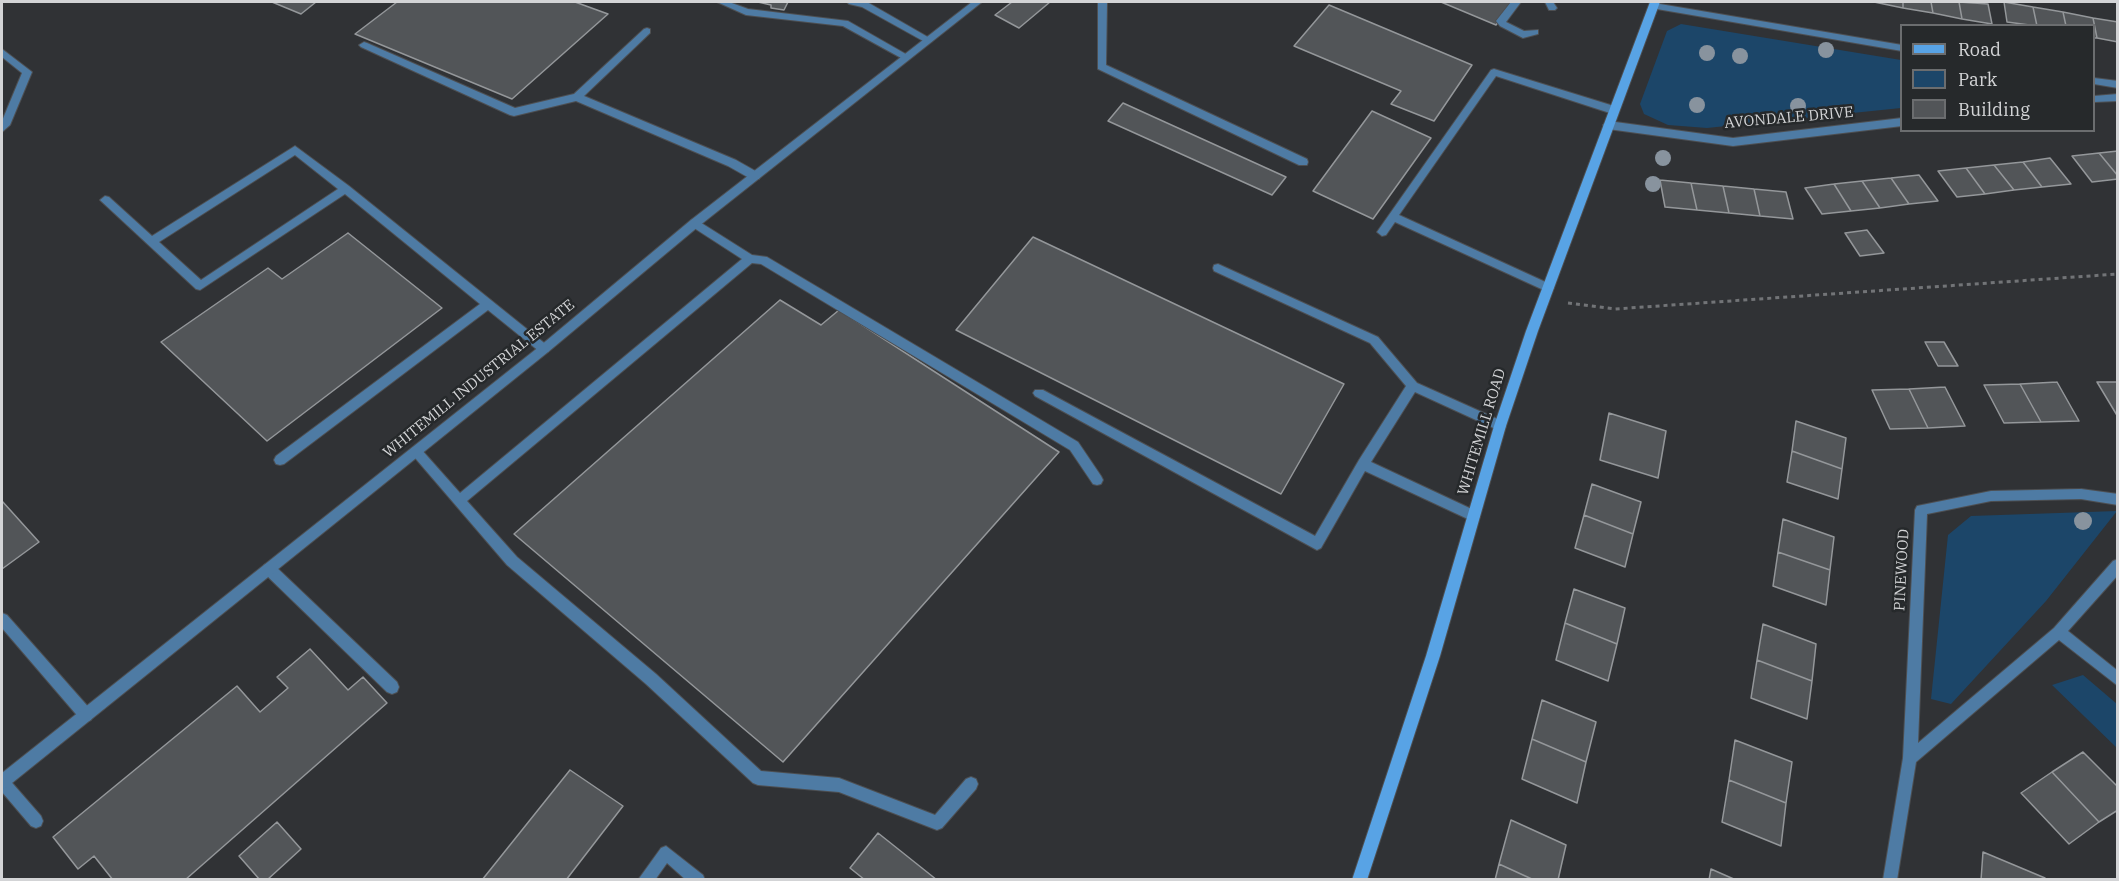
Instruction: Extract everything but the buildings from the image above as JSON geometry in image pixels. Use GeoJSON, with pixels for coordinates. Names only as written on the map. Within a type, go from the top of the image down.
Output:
{"type":"FeatureCollection","features":[{"type":"Feature","properties":{"kind":"street"},"geometry":{"type":"LineString","coordinates":[[722,2],[746,12],[845,23],[906,57]]}},
{"type":"Feature","properties":{"kind":"street"},"geometry":{"type":"LineString","coordinates":[[852,2],[864,4],[928,40]]}},
{"type":"Feature","properties":{"kind":"street","name":"WHITEMILL INDUSTRIAL ESTATE"},"geometry":{"type":"LineString","coordinates":[[2,782],[544,349],[695,223],[977,2]]}},
{"type":"Feature","properties":{"kind":"street"},"geometry":{"type":"LineString","coordinates":[[1102,2],[1101,67],[1303,162]]}},
{"type":"Feature","properties":{"kind":"street"},"geometry":{"type":"LineString","coordinates":[[1516,2],[1501,21],[1523,35],[1535,32]]}},
{"type":"Feature","properties":{"kind":"street"},"geometry":{"type":"LineString","coordinates":[[1654,4],[1900,48]]}},
{"type":"Feature","properties":{"kind":"street","name":"WHITEMILL ROAD"},"geometry":{"type":"LineString","coordinates":[[1359,879],[1433,656],[1500,426],[1546,292],[1654,4]]}},
{"type":"Feature","properties":{"kind":"street"},"geometry":{"type":"LineString","coordinates":[[364,45],[514,112],[577,97],[647,31]]}},
{"type":"Feature","properties":{"kind":"street"},"geometry":{"type":"LineString","coordinates":[[2,52],[27,72],[6,125],[2,128]]}},
{"type":"Feature","properties":{"kind":"street"},"geometry":{"type":"LineString","coordinates":[[1382,232],[1494,72],[1613,110]]}},
{"type":"Feature","properties":{"kind":"street"},"geometry":{"type":"LineString","coordinates":[[2095,81],[2118,85]]}},
{"type":"Feature","properties":{"kind":"street"},"geometry":{"type":"LineString","coordinates":[[577,97],[732,163],[755,176]]}},
{"type":"Feature","properties":{"kind":"street"},"geometry":{"type":"LineString","coordinates":[[2095,99],[2118,97]]}},
{"type":"Feature","properties":{"kind":"street","name":"AVONDALE DRIVE"},"geometry":{"type":"LineString","coordinates":[[1608,125],[1733,142],[1900,122]]}},
{"type":"Feature","properties":{"kind":"street"},"geometry":{"type":"LineString","coordinates":[[150,242],[295,150],[544,349]]}},
{"type":"Feature","properties":{"kind":"street"},"geometry":{"type":"LineString","coordinates":[[105,200],[200,286],[345,189]]}},
{"type":"Feature","properties":{"kind":"street"},"geometry":{"type":"LineString","coordinates":[[1393,217],[1546,292]]}},
{"type":"Feature","properties":{"kind":"street"},"geometry":{"type":"LineString","coordinates":[[695,223],[750,259],[763,260],[1074,446],[1097,480]]}},
{"type":"Feature","properties":{"kind":"street"},"geometry":{"type":"LineString","coordinates":[[459,501],[750,259]]}},
{"type":"Feature","properties":{"kind":"street"},"geometry":{"type":"LineString","coordinates":[[1218,268],[1374,340],[1413,386],[1500,426]]}},
{"type":"Feature","properties":{"kind":"street"},"geometry":{"type":"LineString","coordinates":[[280,460],[488,304]]}},
{"type":"Feature","properties":{"kind":"street"},"geometry":{"type":"LineString","coordinates":[[1039,393],[1317,544],[1363,464],[1413,386]]}},
{"type":"Feature","properties":{"kind":"street"},"geometry":{"type":"LineString","coordinates":[[416,452],[512,561],[651,679],[758,778],[838,785],[937,823],[971,784]]}},
{"type":"Feature","properties":{"kind":"street"},"geometry":{"type":"LineString","coordinates":[[1363,464],[1474,516]]}},
{"type":"Feature","properties":{"kind":"street","name":"PINEWOOD"},"geometry":{"type":"LineString","coordinates":[[1890,879],[1910,758],[1921,510],[1991,496],[2081,494],[2118,500]]}},
{"type":"Feature","properties":{"kind":"street"},"geometry":{"type":"LineString","coordinates":[[1910,758],[2059,632],[2118,565]]}},
{"type":"Feature","properties":{"kind":"street"},"geometry":{"type":"LineString","coordinates":[[269,569],[392,687]]}},
{"type":"Feature","properties":{"kind":"street"},"geometry":{"type":"LineString","coordinates":[[2,619],[87,715]]}},
{"type":"Feature","properties":{"kind":"street"},"geometry":{"type":"LineString","coordinates":[[2059,632],[2118,680]]}},
{"type":"Feature","properties":{"kind":"street"},"geometry":{"type":"LineString","coordinates":[[2,782],[36,821]]}},
{"type":"Feature","properties":{"kind":"street"},"geometry":{"type":"LineString","coordinates":[[645,879],[666,853],[698,879]]}},
{"type":"Feature","properties":{"kind":"path"},"geometry":{"type":"LineString","coordinates":[[1546,292],[1576,306],[1615,309],[1774,300],[2118,274]]}},
{"type":"Feature","properties":{"kind":"green space"},"geometry":{"type":"Polygon","coordinates":[[[1681,24],[1900,60],[1900,108],[1707,128],[1668,125],[1644,114],[1640,104],[1667,31],[1681,24]]]}},
{"type":"Feature","properties":{"kind":"green space"},"geometry":{"type":"Polygon","coordinates":[[[2117,511],[2046,601],[1951,704],[1931,699],[1948,535],[1971,516],[2117,511]]]}},
{"type":"Feature","properties":{"kind":"green space"},"geometry":{"type":"Polygon","coordinates":[[[2083,675],[2117,704],[2117,748],[2052,685],[2083,675]]]}}]}
